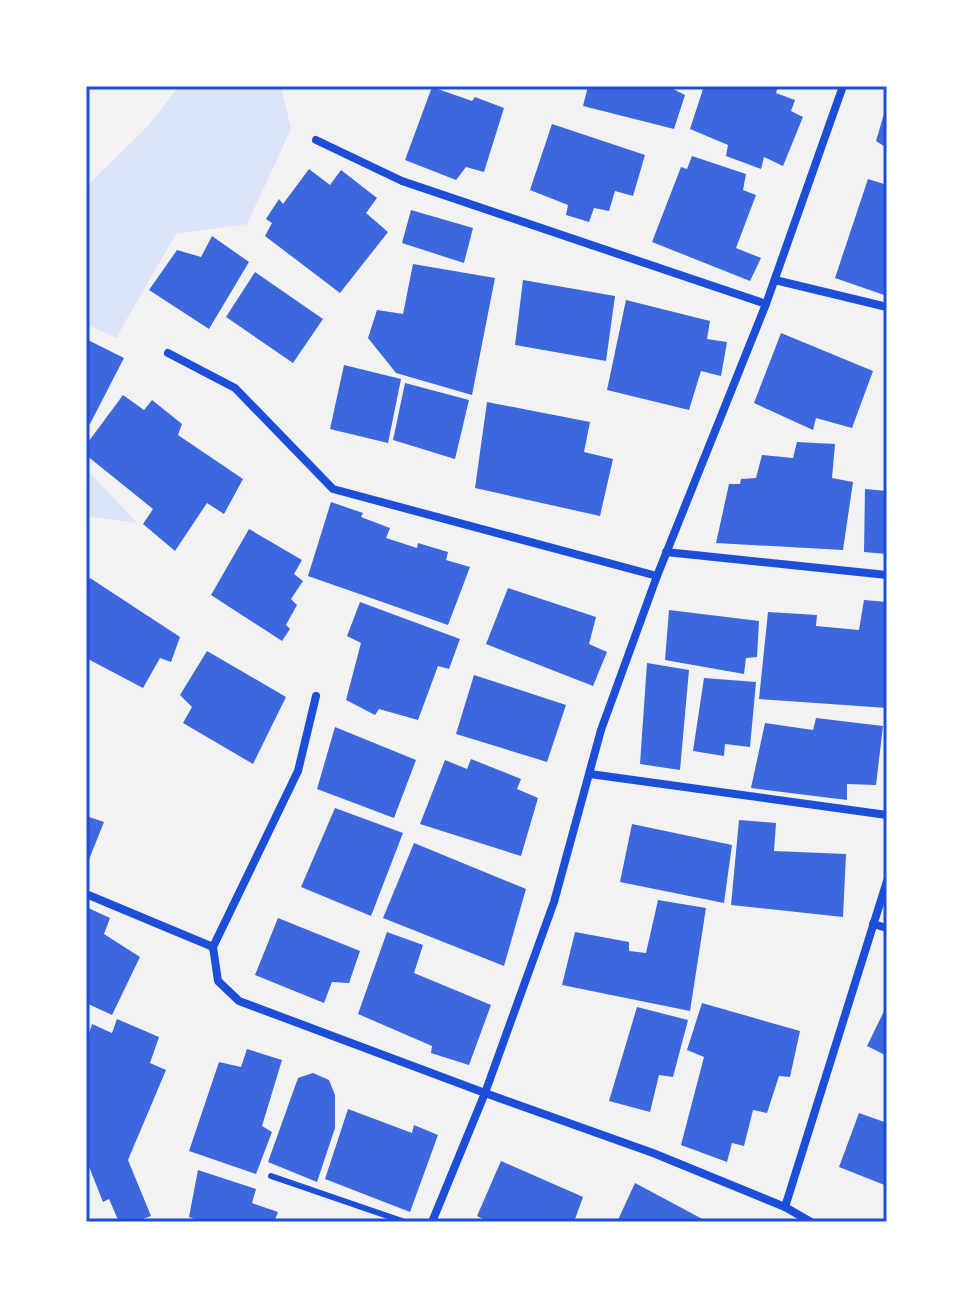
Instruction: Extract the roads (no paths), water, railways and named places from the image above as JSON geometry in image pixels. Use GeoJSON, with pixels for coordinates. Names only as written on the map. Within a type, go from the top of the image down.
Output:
{"type":"FeatureCollection","features":[{"type":"Feature","properties":{"kind":"street"},"geometry":{"type":"LineString","coordinates":[[432,1222],[485,1093],[554,902],[601,730],[666,552],[766,304],[843,86]]}},
{"type":"Feature","properties":{"kind":"street"},"geometry":{"type":"LineString","coordinates":[[316,140],[402,181],[766,304]]}},
{"type":"Feature","properties":{"kind":"street"},"geometry":{"type":"LineString","coordinates":[[775,280],[887,307]]}},
{"type":"Feature","properties":{"kind":"street"},"geometry":{"type":"LineString","coordinates":[[168,353],[235,388],[333,489],[657,576]]}},
{"type":"Feature","properties":{"kind":"street"},"geometry":{"type":"LineString","coordinates":[[666,552],[887,575]]}},
{"type":"Feature","properties":{"kind":"street"},"geometry":{"type":"LineString","coordinates":[[316,696],[298,771],[213,947],[218,981],[239,1001],[653,1153],[785,1207],[811,1222]]}},
{"type":"Feature","properties":{"kind":"street"},"geometry":{"type":"LineString","coordinates":[[590,774],[887,815]]}},
{"type":"Feature","properties":{"kind":"street"},"geometry":{"type":"LineString","coordinates":[[785,1207],[887,881]]}},
{"type":"Feature","properties":{"kind":"street"},"geometry":{"type":"LineString","coordinates":[[86,894],[213,947]]}},
{"type":"Feature","properties":{"kind":"street"},"geometry":{"type":"LineString","coordinates":[[873,924],[887,928]]}},
{"type":"Feature","properties":{"kind":"lane"},"geometry":{"type":"LineString","coordinates":[[271,1176],[405,1222]]}}]}
